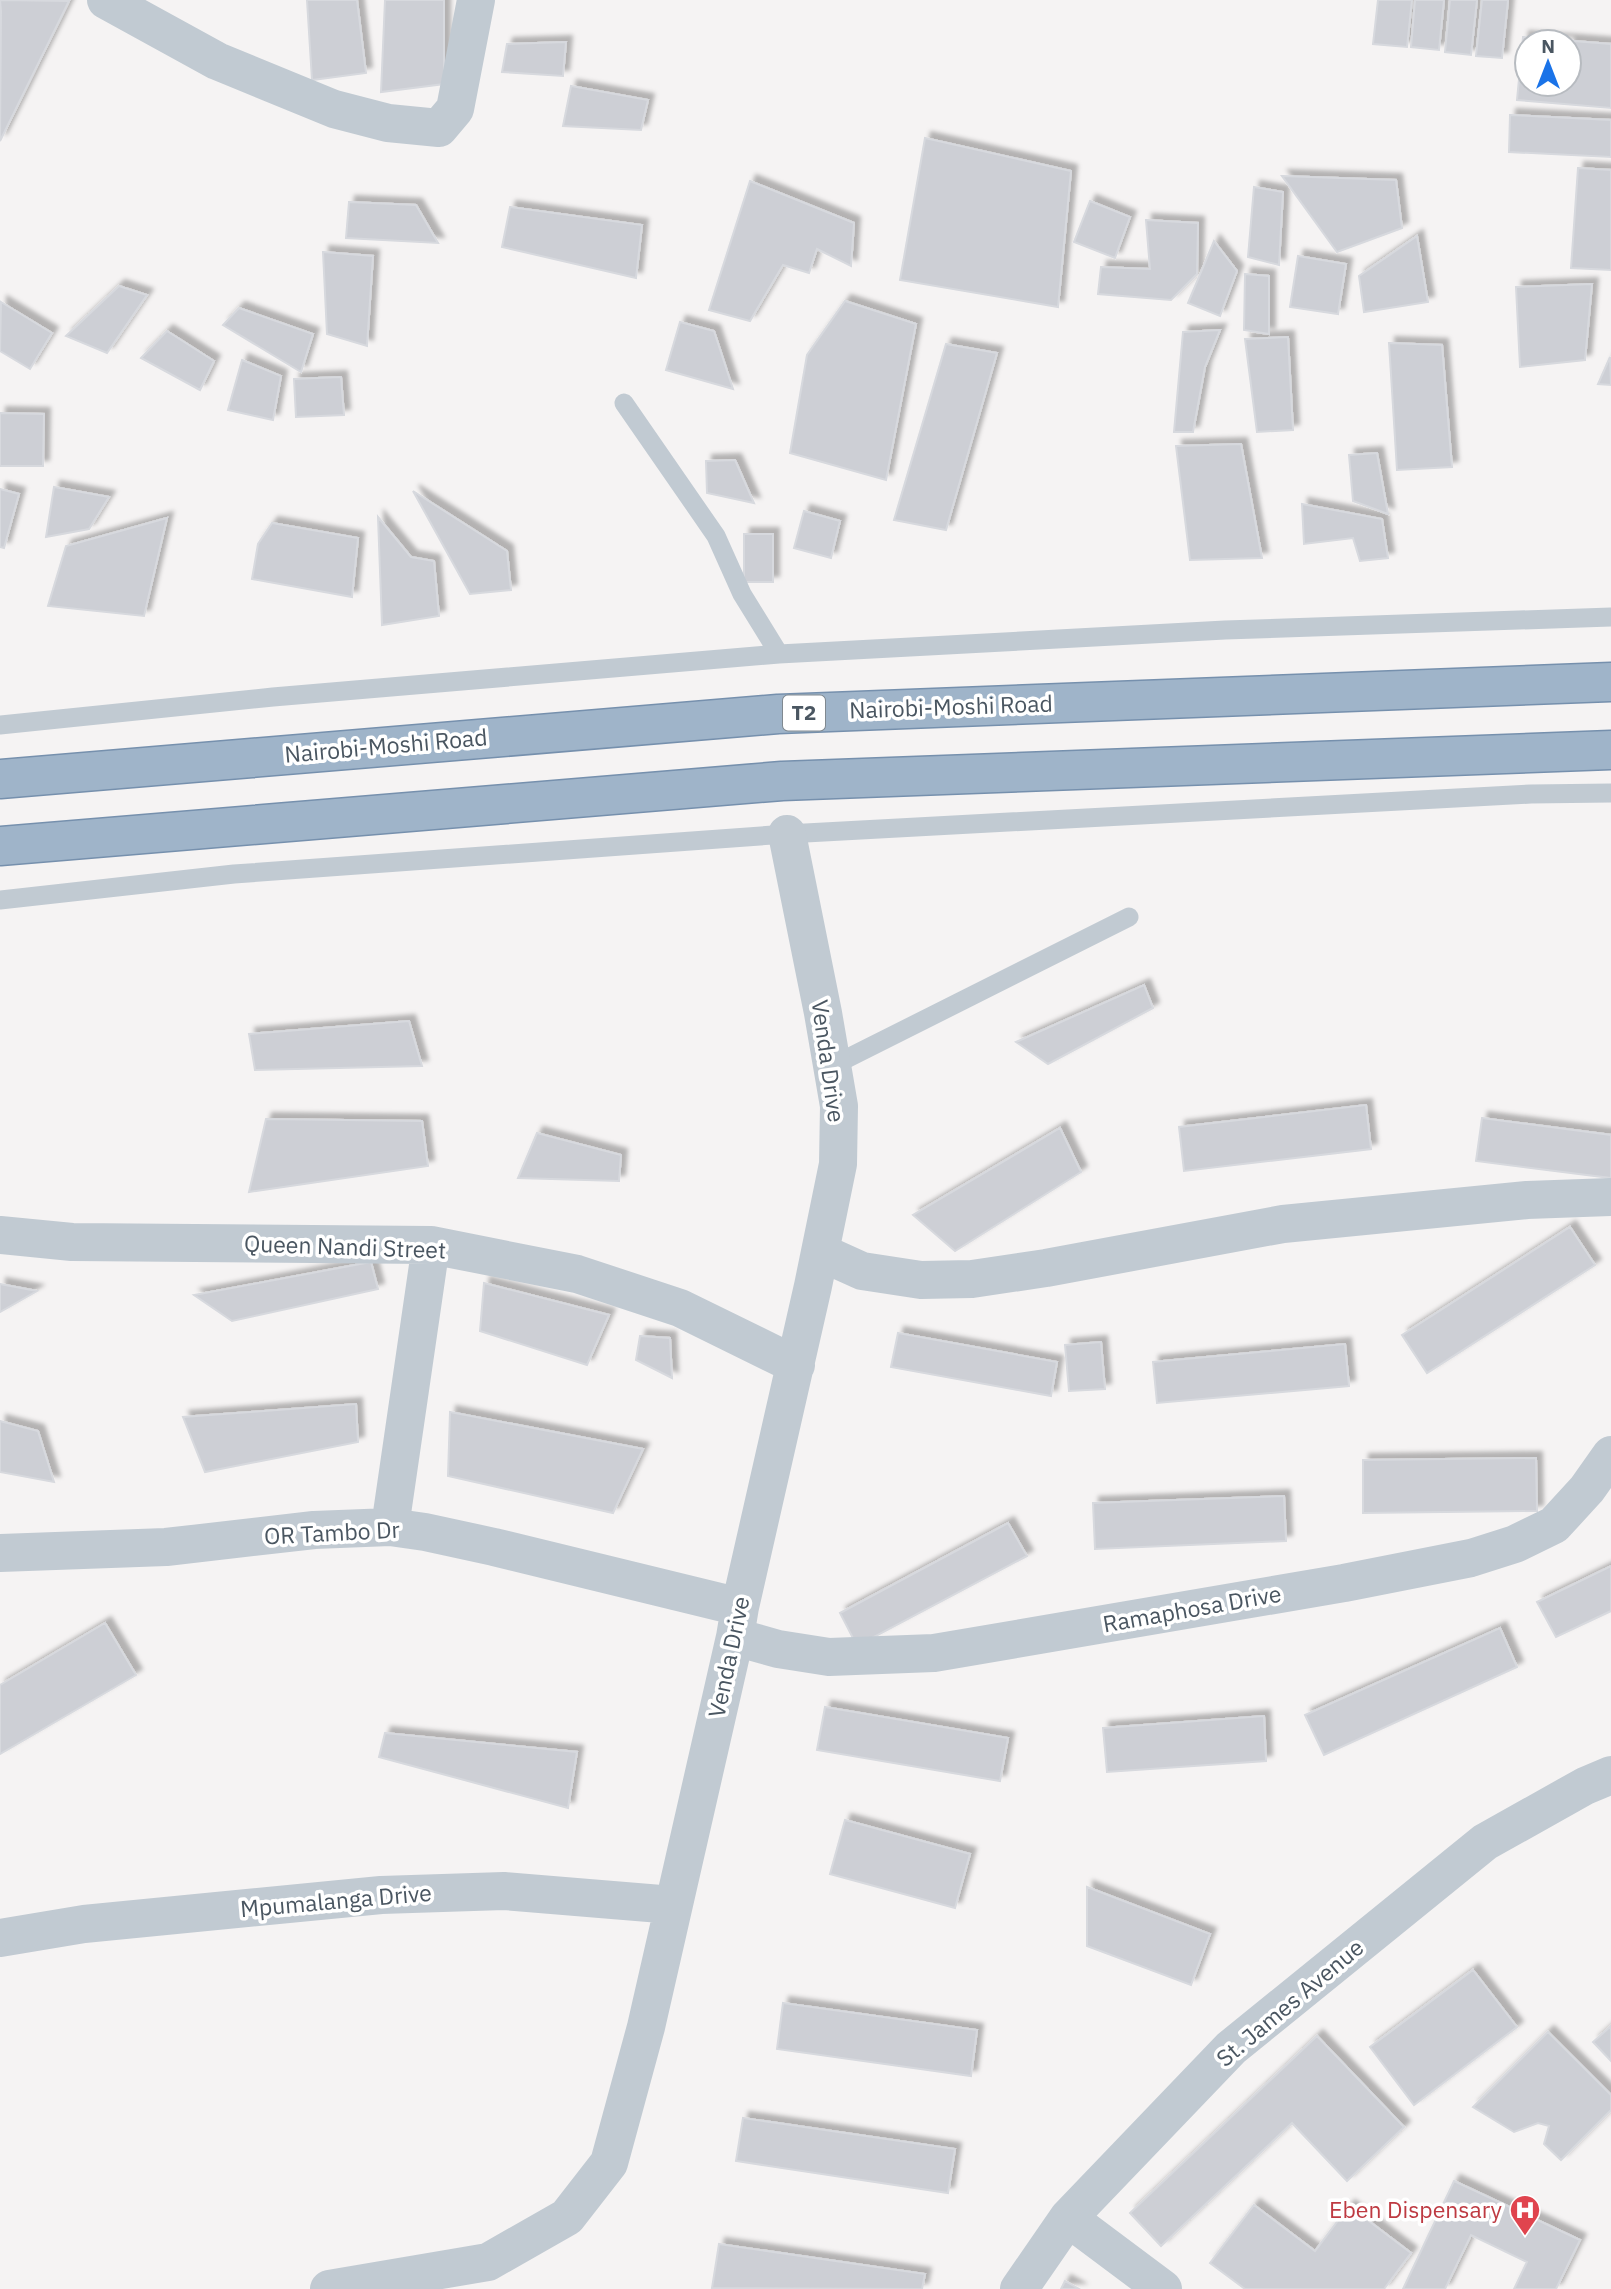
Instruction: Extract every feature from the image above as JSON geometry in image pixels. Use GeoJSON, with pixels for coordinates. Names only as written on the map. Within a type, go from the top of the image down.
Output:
{"type":"FeatureCollection","features":[{"type":"Feature","properties":{"kind":"highway","name":"Nairobi-Moshi Road"},"geometry":{"type":"LineString","coordinates":[[0,779],[778,714],[1611,682]]}},
{"type":"Feature","properties":{"kind":"highway"},"geometry":{"type":"LineString","coordinates":[[0,846],[782,781],[1611,750]]}},
{"type":"Feature","properties":{"kind":"street"},"geometry":{"type":"LineString","coordinates":[[106,0],[217,61],[334,109],[387,123],[439,128],[455,108],[475,0]]}},
{"type":"Feature","properties":{"kind":"street","name":"Venda Drive"},"geometry":{"type":"LineString","coordinates":[[329,2289],[488,2262],[567,2217],[609,2163],[646,2027],[796,1365],[838,1164],[839,1107],[787,834]]}},
{"type":"Feature","properties":{"kind":"street"},"geometry":{"type":"LineString","coordinates":[[820,1252],[862,1272],[920,1280],[972,1279],[1283,1224],[1527,1199],[1611,1197]]}},
{"type":"Feature","properties":{"kind":"street","name":"Queen Nandi Street"},"geometry":{"type":"LineString","coordinates":[[0,1234],[72,1242],[432,1245],[577,1274],[680,1308],[796,1365]]}},
{"type":"Feature","properties":{"kind":"street"},"geometry":{"type":"LineString","coordinates":[[390,1527],[432,1245]]}},
{"type":"Feature","properties":{"kind":"street","name":"Ramaphosa Drive"},"geometry":{"type":"LineString","coordinates":[[737,1622],[778,1649],[829,1657],[934,1653],[1344,1583],[1471,1558],[1515,1544],[1554,1525],[1587,1489],[1611,1455]]}},
{"type":"Feature","properties":{"kind":"street","name":"OR Tambo Dr"},"geometry":{"type":"LineString","coordinates":[[0,1553],[166,1546],[314,1530],[390,1527],[482,1545],[737,1622]]}},
{"type":"Feature","properties":{"kind":"street","name":"St. James Avenue"},"geometry":{"type":"LineString","coordinates":[[1019,2289],[1068,2218],[1231,2048],[1485,1842],[1585,1786],[1611,1775]]}},
{"type":"Feature","properties":{"kind":"street","name":"Mpumalanga Drive"},"geometry":{"type":"LineString","coordinates":[[0,1938],[84,1924],[381,1895],[504,1891],[673,1905]]}},
{"type":"Feature","properties":{"kind":"street"},"geometry":{"type":"LineString","coordinates":[[1068,2218],[1163,2289]]}},
{"type":"Feature","properties":{"kind":"lane"},"geometry":{"type":"LineString","coordinates":[[624,403],[716,536],[742,594],[779,654]]}},
{"type":"Feature","properties":{"kind":"lane"},"geometry":{"type":"LineString","coordinates":[[0,725],[273,697],[779,654],[1225,630],[1611,617]]}},
{"type":"Feature","properties":{"kind":"lane"},"geometry":{"type":"LineString","coordinates":[[0,900],[234,874],[787,834],[1531,794],[1611,793]]}},
{"type":"Feature","properties":{"kind":"lane"},"geometry":{"type":"LineString","coordinates":[[832,1066],[1129,917]]}},
{"type":"Feature","properties":{"kind":"building"},"geometry":{"type":"Polygon","coordinates":[[[0,0],[69,1],[0,141],[1,11],[0,0]]]}},
{"type":"Feature","properties":{"kind":"building"},"geometry":{"type":"Polygon","coordinates":[[[307,0],[357,0],[366,73],[312,80],[307,0]]]}},
{"type":"Feature","properties":{"kind":"building"},"geometry":{"type":"Polygon","coordinates":[[[385,0],[444,0],[444,84],[381,92],[385,0]]]}},
{"type":"Feature","properties":{"kind":"building"},"geometry":{"type":"Polygon","coordinates":[[[1378,0],[1412,0],[1407,47],[1373,44],[1378,0]]]}},
{"type":"Feature","properties":{"kind":"building"},"geometry":{"type":"Polygon","coordinates":[[[1415,0],[1444,0],[1439,50],[1411,47],[1415,0]]]}},
{"type":"Feature","properties":{"kind":"building"},"geometry":{"type":"Polygon","coordinates":[[[1450,0],[1477,0],[1471,55],[1445,52],[1450,0]]]}},
{"type":"Feature","properties":{"kind":"building"},"geometry":{"type":"Polygon","coordinates":[[[1482,0],[1508,0],[1502,58],[1476,56],[1482,0]]]}},
{"type":"Feature","properties":{"kind":"building"},"geometry":{"type":"Polygon","coordinates":[[[566,42],[563,76],[502,72],[507,44],[566,42]]]}},
{"type":"Feature","properties":{"kind":"building"},"geometry":{"type":"Polygon","coordinates":[[[1583,42],[1611,44],[1611,108],[1517,98],[1583,98],[1583,42]]]}},
{"type":"Feature","properties":{"kind":"building"},"geometry":{"type":"Polygon","coordinates":[[[571,86],[648,100],[641,130],[563,126],[571,86]]]}},
{"type":"Feature","properties":{"kind":"building"},"geometry":{"type":"Polygon","coordinates":[[[1510,115],[1611,120],[1611,157],[1509,152],[1510,115]]]}},
{"type":"Feature","properties":{"kind":"building"},"geometry":{"type":"Polygon","coordinates":[[[925,138],[1071,171],[1058,307],[900,280],[925,138]]]}},
{"type":"Feature","properties":{"kind":"building"},"geometry":{"type":"Polygon","coordinates":[[[1578,168],[1611,170],[1611,270],[1571,268],[1578,168]]]}},
{"type":"Feature","properties":{"kind":"building"},"geometry":{"type":"Polygon","coordinates":[[[1282,176],[1396,180],[1402,228],[1337,252],[1282,176]]]}},
{"type":"Feature","properties":{"kind":"building"},"geometry":{"type":"Polygon","coordinates":[[[750,181],[854,223],[851,266],[817,249],[809,273],[783,265],[750,321],[709,310],[750,181]]]}},
{"type":"Feature","properties":{"kind":"building"},"geometry":{"type":"Polygon","coordinates":[[[1254,187],[1283,192],[1279,265],[1248,257],[1254,187]]]}},
{"type":"Feature","properties":{"kind":"building"},"geometry":{"type":"Polygon","coordinates":[[[1090,201],[1130,217],[1115,258],[1074,242],[1090,201]]]}},
{"type":"Feature","properties":{"kind":"building"},"geometry":{"type":"Polygon","coordinates":[[[349,202],[416,205],[438,243],[346,238],[349,202]]]}},
{"type":"Feature","properties":{"kind":"building"},"geometry":{"type":"Polygon","coordinates":[[[510,207],[642,225],[636,278],[502,247],[510,207]]]}},
{"type":"Feature","properties":{"kind":"building"},"geometry":{"type":"Polygon","coordinates":[[[1146,220],[1198,223],[1197,274],[1171,300],[1098,294],[1101,267],[1150,269],[1146,220]]]}},
{"type":"Feature","properties":{"kind":"building"},"geometry":{"type":"Polygon","coordinates":[[[1417,236],[1428,302],[1364,312],[1359,276],[1417,236]]]}},
{"type":"Feature","properties":{"kind":"building"},"geometry":{"type":"Polygon","coordinates":[[[1214,241],[1237,271],[1220,316],[1188,303],[1214,241]]]}},
{"type":"Feature","properties":{"kind":"building"},"geometry":{"type":"Polygon","coordinates":[[[323,252],[373,256],[367,346],[327,334],[323,252]]]}},
{"type":"Feature","properties":{"kind":"building"},"geometry":{"type":"Polygon","coordinates":[[[1298,256],[1346,264],[1338,314],[1290,307],[1298,256]]]}},
{"type":"Feature","properties":{"kind":"building"},"geometry":{"type":"Polygon","coordinates":[[[1245,274],[1269,276],[1269,334],[1244,330],[1245,274]]]}},
{"type":"Feature","properties":{"kind":"building"},"geometry":{"type":"Polygon","coordinates":[[[1592,284],[1585,360],[1520,367],[1516,287],[1592,284]]]}},
{"type":"Feature","properties":{"kind":"building"},"geometry":{"type":"Polygon","coordinates":[[[119,286],[147,295],[107,353],[66,336],[119,286]]]}},
{"type":"Feature","properties":{"kind":"building"},"geometry":{"type":"Polygon","coordinates":[[[845,301],[916,324],[886,480],[790,453],[807,355],[845,301]]]}},
{"type":"Feature","properties":{"kind":"building"},"geometry":{"type":"Polygon","coordinates":[[[1,302],[52,333],[30,369],[0,351],[1,302]]]}},
{"type":"Feature","properties":{"kind":"building"},"geometry":{"type":"Polygon","coordinates":[[[239,308],[313,334],[301,372],[223,325],[239,308]]]}},
{"type":"Feature","properties":{"kind":"building"},"geometry":{"type":"Polygon","coordinates":[[[680,322],[714,331],[733,389],[666,370],[680,322]]]}},
{"type":"Feature","properties":{"kind":"building"},"geometry":{"type":"Polygon","coordinates":[[[1220,330],[1205,367],[1193,432],[1174,432],[1183,332],[1220,330]]]}},
{"type":"Feature","properties":{"kind":"building"},"geometry":{"type":"Polygon","coordinates":[[[167,331],[214,361],[200,390],[141,358],[167,331]]]}},
{"type":"Feature","properties":{"kind":"building"},"geometry":{"type":"Polygon","coordinates":[[[1288,337],[1293,430],[1257,432],[1245,339],[1288,337]]]}},
{"type":"Feature","properties":{"kind":"building"},"geometry":{"type":"Polygon","coordinates":[[[1389,343],[1442,345],[1452,467],[1397,470],[1389,343]]]}},
{"type":"Feature","properties":{"kind":"building"},"geometry":{"type":"Polygon","coordinates":[[[946,344],[997,353],[946,530],[894,520],[946,344]]]}},
{"type":"Feature","properties":{"kind":"building"},"geometry":{"type":"Polygon","coordinates":[[[1610,357],[1611,385],[1598,384],[1610,357]]]}},
{"type":"Feature","properties":{"kind":"building"},"geometry":{"type":"Polygon","coordinates":[[[242,360],[281,376],[273,420],[228,410],[242,360]]]}},
{"type":"Feature","properties":{"kind":"building"},"geometry":{"type":"Polygon","coordinates":[[[341,377],[344,415],[296,417],[294,379],[341,377]]]}},
{"type":"Feature","properties":{"kind":"building"},"geometry":{"type":"Polygon","coordinates":[[[0,413],[44,414],[43,466],[0,466],[0,413]]]}},
{"type":"Feature","properties":{"kind":"building"},"geometry":{"type":"Polygon","coordinates":[[[1241,444],[1262,558],[1190,560],[1176,446],[1241,444]]]}},
{"type":"Feature","properties":{"kind":"building"},"geometry":{"type":"Polygon","coordinates":[[[1377,453],[1388,514],[1353,501],[1349,455],[1377,453]]]}},
{"type":"Feature","properties":{"kind":"building"},"geometry":{"type":"Polygon","coordinates":[[[735,460],[754,503],[707,493],[706,461],[735,460]]]}},
{"type":"Feature","properties":{"kind":"building"},"geometry":{"type":"Polygon","coordinates":[[[54,487],[109,497],[89,529],[46,537],[54,487]]]}},
{"type":"Feature","properties":{"kind":"building"},"geometry":{"type":"Polygon","coordinates":[[[0,489],[19,494],[4,548],[0,547],[0,489]]]}},
{"type":"Feature","properties":{"kind":"building"},"geometry":{"type":"Polygon","coordinates":[[[413,491],[507,551],[511,590],[470,594],[413,491]]]}},
{"type":"Feature","properties":{"kind":"building"},"geometry":{"type":"Polygon","coordinates":[[[1302,504],[1382,519],[1388,558],[1360,561],[1353,538],[1304,544],[1302,504]]]}},
{"type":"Feature","properties":{"kind":"building"},"geometry":{"type":"Polygon","coordinates":[[[804,511],[840,521],[831,558],[794,548],[804,511]]]}},
{"type":"Feature","properties":{"kind":"building"},"geometry":{"type":"Polygon","coordinates":[[[378,517],[411,557],[434,561],[439,616],[382,625],[378,517]]]}},
{"type":"Feature","properties":{"kind":"building"},"geometry":{"type":"Polygon","coordinates":[[[167,518],[144,616],[48,606],[66,546],[167,518]]]}},
{"type":"Feature","properties":{"kind":"building"},"geometry":{"type":"Polygon","coordinates":[[[272,523],[358,538],[352,597],[252,579],[258,544],[272,523]]]}},
{"type":"Feature","properties":{"kind":"building"},"geometry":{"type":"Polygon","coordinates":[[[744,534],[773,534],[773,582],[744,582],[744,534]]]}},
{"type":"Feature","properties":{"kind":"building"},"geometry":{"type":"Polygon","coordinates":[[[1144,985],[1153,1008],[1048,1064],[1016,1042],[1144,985]]]}},
{"type":"Feature","properties":{"kind":"building"},"geometry":{"type":"Polygon","coordinates":[[[409,1021],[422,1066],[255,1070],[249,1034],[409,1021]]]}},
{"type":"Feature","properties":{"kind":"building"},"geometry":{"type":"Polygon","coordinates":[[[1366,1105],[1371,1149],[1184,1171],[1179,1127],[1366,1105]]]}},
{"type":"Feature","properties":{"kind":"building"},"geometry":{"type":"Polygon","coordinates":[[[1482,1118],[1611,1135],[1611,1178],[1476,1161],[1482,1118]]]}},
{"type":"Feature","properties":{"kind":"building"},"geometry":{"type":"Polygon","coordinates":[[[266,1119],[422,1121],[428,1166],[249,1192],[266,1119]]]}},
{"type":"Feature","properties":{"kind":"building"},"geometry":{"type":"Polygon","coordinates":[[[1060,1128],[1081,1172],[955,1251],[913,1215],[1060,1128]]]}},
{"type":"Feature","properties":{"kind":"building"},"geometry":{"type":"Polygon","coordinates":[[[537,1133],[621,1155],[619,1181],[518,1178],[537,1133]]]}},
{"type":"Feature","properties":{"kind":"building"},"geometry":{"type":"Polygon","coordinates":[[[1570,1227],[1595,1265],[1427,1373],[1402,1335],[1570,1227]]]}},
{"type":"Feature","properties":{"kind":"building"},"geometry":{"type":"Polygon","coordinates":[[[371,1262],[378,1289],[232,1321],[194,1295],[371,1262]]]}},
{"type":"Feature","properties":{"kind":"building"},"geometry":{"type":"Polygon","coordinates":[[[484,1283],[609,1315],[587,1365],[480,1331],[484,1283]]]}},
{"type":"Feature","properties":{"kind":"building"},"geometry":{"type":"Polygon","coordinates":[[[0,1284],[37,1291],[0,1312],[0,1284]]]}},
{"type":"Feature","properties":{"kind":"building"},"geometry":{"type":"Polygon","coordinates":[[[898,1333],[1057,1362],[1051,1396],[891,1367],[898,1333]]]}},
{"type":"Feature","properties":{"kind":"building"},"geometry":{"type":"Polygon","coordinates":[[[640,1336],[670,1338],[672,1378],[636,1360],[640,1336]]]}},
{"type":"Feature","properties":{"kind":"building"},"geometry":{"type":"Polygon","coordinates":[[[1101,1342],[1105,1389],[1069,1391],[1065,1345],[1101,1342]]]}},
{"type":"Feature","properties":{"kind":"building"},"geometry":{"type":"Polygon","coordinates":[[[1345,1344],[1349,1386],[1157,1403],[1153,1362],[1345,1344]]]}},
{"type":"Feature","properties":{"kind":"building"},"geometry":{"type":"Polygon","coordinates":[[[356,1404],[358,1442],[205,1472],[183,1417],[356,1404]]]}},
{"type":"Feature","properties":{"kind":"building"},"geometry":{"type":"Polygon","coordinates":[[[450,1412],[643,1449],[613,1513],[448,1476],[450,1412]]]}},
{"type":"Feature","properties":{"kind":"building"},"geometry":{"type":"Polygon","coordinates":[[[0,1421],[38,1431],[54,1482],[0,1472],[0,1421]]]}},
{"type":"Feature","properties":{"kind":"building"},"geometry":{"type":"Polygon","coordinates":[[[1536,1458],[1537,1511],[1363,1513],[1363,1460],[1536,1458]]]}},
{"type":"Feature","properties":{"kind":"building"},"geometry":{"type":"Polygon","coordinates":[[[1284,1496],[1286,1541],[1095,1549],[1093,1503],[1284,1496]]]}},
{"type":"Feature","properties":{"kind":"building"},"geometry":{"type":"Polygon","coordinates":[[[1008,1523],[1027,1556],[857,1646],[840,1613],[1008,1523]]]}},
{"type":"Feature","properties":{"kind":"building"},"geometry":{"type":"Polygon","coordinates":[[[1611,1566],[1611,1611],[1556,1637],[1537,1602],[1611,1566]]]}},
{"type":"Feature","properties":{"kind":"building"},"geometry":{"type":"Polygon","coordinates":[[[105,1623],[136,1675],[0,1754],[0,1685],[105,1623]]]}},
{"type":"Feature","properties":{"kind":"building"},"geometry":{"type":"Polygon","coordinates":[[[1500,1628],[1517,1667],[1324,1755],[1305,1715],[1500,1628]]]}},
{"type":"Feature","properties":{"kind":"building"},"geometry":{"type":"Polygon","coordinates":[[[825,1707],[1008,1738],[1000,1781],[817,1750],[825,1707]]]}},
{"type":"Feature","properties":{"kind":"building"},"geometry":{"type":"Polygon","coordinates":[[[1264,1716],[1266,1761],[1107,1772],[1103,1728],[1264,1716]]]}},
{"type":"Feature","properties":{"kind":"building"},"geometry":{"type":"Polygon","coordinates":[[[385,1733],[577,1752],[568,1808],[379,1757],[385,1733]]]}},
{"type":"Feature","properties":{"kind":"building"},"geometry":{"type":"Polygon","coordinates":[[[845,1820],[970,1854],[955,1908],[830,1874],[845,1820]]]}},
{"type":"Feature","properties":{"kind":"building"},"geometry":{"type":"Polygon","coordinates":[[[1087,1887],[1210,1934],[1191,1985],[1087,1946],[1087,1887]]]}},
{"type":"Feature","properties":{"kind":"building"},"geometry":{"type":"Polygon","coordinates":[[[1473,1970],[1517,2027],[1414,2105],[1370,2047],[1473,1970]]]}},
{"type":"Feature","properties":{"kind":"building"},"geometry":{"type":"Polygon","coordinates":[[[783,2003],[977,2030],[971,2076],[777,2049],[783,2003]]]}},
{"type":"Feature","properties":{"kind":"building"},"geometry":{"type":"Polygon","coordinates":[[[1611,2026],[1611,2061],[1593,2042],[1611,2026]]]}},
{"type":"Feature","properties":{"kind":"building"},"geometry":{"type":"Polygon","coordinates":[[[1548,2032],[1611,2095],[1611,2110],[1561,2160],[1544,2144],[1549,2126],[1538,2123],[1514,2132],[1473,2107],[1548,2032]]]}},
{"type":"Feature","properties":{"kind":"building"},"geometry":{"type":"Polygon","coordinates":[[[1317,2036],[1404,2127],[1347,2181],[1292,2123],[1161,2246],[1130,2213],[1317,2036]]]}},
{"type":"Feature","properties":{"kind":"building"},"geometry":{"type":"Polygon","coordinates":[[[743,2118],[955,2149],[948,2193],[736,2161],[743,2118]]]}},
{"type":"Feature","properties":{"kind":"building","name":"Eben Dispensary"},"geometry":{"type":"Polygon","coordinates":[[[1454,2181],[1580,2240],[1556,2289],[1514,2289],[1527,2262],[1471,2235],[1445,2289],[1403,2289],[1454,2181]]]}},
{"type":"Feature","properties":{"kind":"building"},"geometry":{"type":"Polygon","coordinates":[[[1254,2205],[1315,2251],[1349,2206],[1411,2253],[1384,2289],[1245,2289],[1210,2263],[1254,2205]]]}},
{"type":"Feature","properties":{"kind":"building"},"geometry":{"type":"Polygon","coordinates":[[[719,2244],[925,2274],[922,2289],[712,2288],[719,2244]]]}},
{"type":"Feature","properties":{"kind":"building"},"geometry":{"type":"Polygon","coordinates":[[[1065,2281],[1079,2289],[1061,2289],[1065,2281]]]}},
{"type":"Feature","properties":{"kind":"place","name":"Eben Dispensary"},"geometry":{"type":"Point","coordinates":[1525,2237]}}]}
